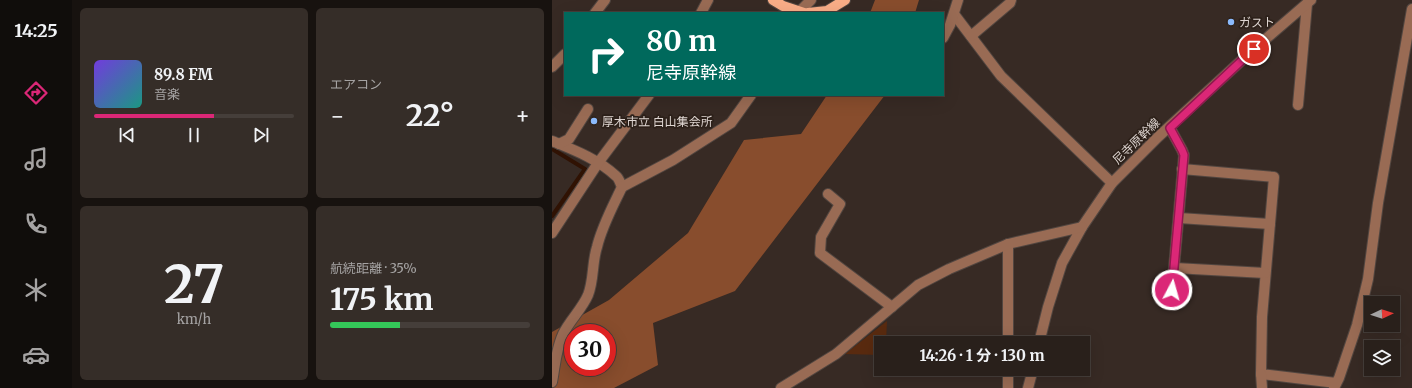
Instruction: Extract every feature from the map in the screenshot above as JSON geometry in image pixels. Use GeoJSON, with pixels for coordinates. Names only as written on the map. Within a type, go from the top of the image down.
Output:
{"type":"FeatureCollection","features":[{"type":"Feature","properties":{"kind":"main road"},"geometry":{"type":"LineString","coordinates":[[773,0],[783,6],[801,12]]}},
{"type":"Feature","properties":{"kind":"main road"},"geometry":{"type":"LineString","coordinates":[[816,12],[827,11],[845,0]]}},
{"type":"Feature","properties":{"kind":"street"},"geometry":{"type":"LineString","coordinates":[[596,12],[605,0]]}},
{"type":"Feature","properties":{"kind":"street"},"geometry":{"type":"LineString","coordinates":[[702,12],[708,0]]}},
{"type":"Feature","properties":{"kind":"street"},"geometry":{"type":"LineString","coordinates":[[805,12],[811,0]]}},
{"type":"Feature","properties":{"kind":"street"},"geometry":{"type":"LineString","coordinates":[[944,36],[950,25],[958,0]]}},
{"type":"Feature","properties":{"kind":"street"},"geometry":{"type":"LineString","coordinates":[[971,36],[1010,3],[1011,0]]}},
{"type":"Feature","properties":{"kind":"street"},"geometry":{"type":"LineString","coordinates":[[1298,105],[1309,2]]}},
{"type":"Feature","properties":{"kind":"street","name":"尼寺原幹線"},"geometry":{"type":"LineString","coordinates":[[1041,336],[1062,263],[1082,227],[1112,183],[1158,137],[1170,128],[1254,49],[1309,2]]}},
{"type":"Feature","properties":{"kind":"street"},"geometry":{"type":"LineString","coordinates":[[1261,374],[1335,386],[1339,378],[1357,325],[1368,279],[1378,203],[1412,9]]}},
{"type":"Feature","properties":{"kind":"street"},"geometry":{"type":"LineString","coordinates":[[954,14],[1001,76],[1112,183]]}},
{"type":"Feature","properties":{"kind":"street"},"geometry":{"type":"LineString","coordinates":[[552,66],[564,55]]}},
{"type":"Feature","properties":{"kind":"street"},"geometry":{"type":"LineString","coordinates":[[552,233],[598,163],[647,96]]}},
{"type":"Feature","properties":{"kind":"street"},"geometry":{"type":"LineString","coordinates":[[552,382],[555,359],[562,335],[588,295],[597,245],[622,187],[673,160],[731,123],[750,96]]}},
{"type":"Feature","properties":{"kind":"street"},"geometry":{"type":"LineString","coordinates":[[556,143],[569,139],[588,109]]}},
{"type":"Feature","properties":{"kind":"street"},"geometry":{"type":"LineString","coordinates":[[1170,128],[1184,155],[1172,290]]}},
{"type":"Feature","properties":{"kind":"street"},"geometry":{"type":"LineString","coordinates":[[556,143],[572,148],[598,163],[617,177],[622,187]]}},
{"type":"Feature","properties":{"kind":"street"},"geometry":{"type":"LineString","coordinates":[[1182,169],[1274,177],[1262,317],[1262,388]]}},
{"type":"Feature","properties":{"kind":"street"},"geometry":{"type":"LineString","coordinates":[[828,194],[840,204],[821,237],[820,253],[892,307]]}},
{"type":"Feature","properties":{"kind":"street"},"geometry":{"type":"LineString","coordinates":[[1179,218],[1270,224]]}},
{"type":"Feature","properties":{"kind":"street"},"geometry":{"type":"LineString","coordinates":[[781,388],[836,354],[918,285],[949,269],[1008,244],[1082,227]]}},
{"type":"Feature","properties":{"kind":"street"},"geometry":{"type":"LineString","coordinates":[[1008,244],[1008,336]]}},
{"type":"Feature","properties":{"kind":"street"},"geometry":{"type":"LineString","coordinates":[[1175,268],[1265,274]]}},
{"type":"Feature","properties":{"kind":"street"},"geometry":{"type":"LineString","coordinates":[[1008,376],[1008,388]]}},
{"type":"Feature","properties":{"kind":"street"},"geometry":{"type":"LineString","coordinates":[[1028,388],[1031,376]]}},
{"type":"Feature","properties":{"kind":"shaded area"},"geometry":{"type":"Polygon","coordinates":[[[875,0],[919,0],[915,12],[870,12],[875,0]]]}},
{"type":"Feature","properties":{"kind":"shaded area"},"geometry":{"type":"Polygon","coordinates":[[[826,96],[884,96],[735,291],[653,323],[658,365],[614,388],[552,388],[552,332],[564,325],[564,376],[616,376],[616,324],[566,324],[609,300],[688,233],[744,140],[801,134],[826,96]]]}},
{"type":"Feature","properties":{"kind":"shaded area"},"geometry":{"type":"Polygon","coordinates":[[[887,321],[886,336],[874,336],[874,355],[845,354],[887,321]]]}},
{"type":"Feature","properties":{"kind":"waterway"},"geometry":{"type":"LineString","coordinates":[[552,149],[585,169],[552,216]]}},
{"type":"Feature","properties":{"kind":"place","name":"ガスト"},"geometry":{"type":"Point","coordinates":[1231,22]}},
{"type":"Feature","properties":{"kind":"place","name":"厚木市立 白山集会所"},"geometry":{"type":"Point","coordinates":[594,121]}},
{"type":"Feature","properties":{"kind":"route"},"geometry":{"type":"LineString","coordinates":[[1172,290],[1184,155],[1170,128],[1254,49]]}}]}
